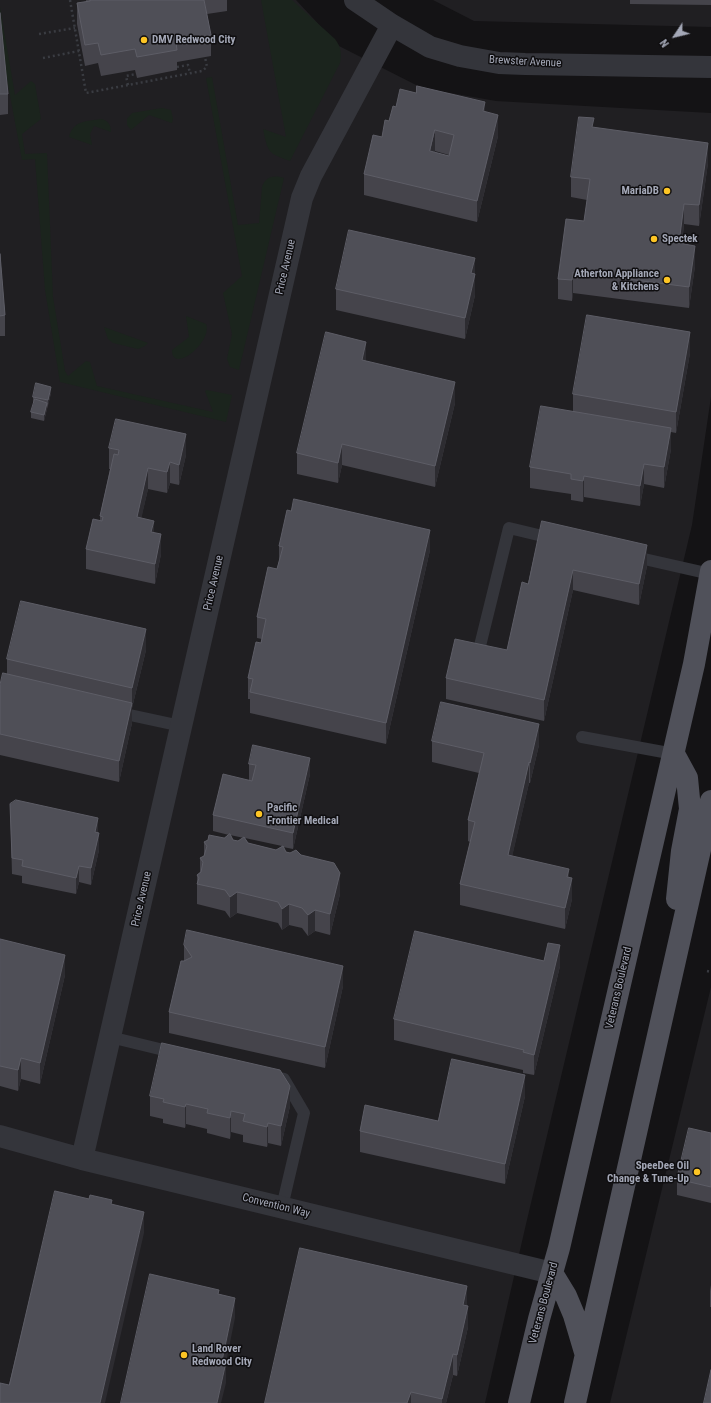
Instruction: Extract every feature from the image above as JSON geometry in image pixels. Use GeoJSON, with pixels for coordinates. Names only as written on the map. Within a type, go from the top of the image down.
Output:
{"type":"FeatureCollection","features":[{"type":"Feature","properties":{"kind":"main road","name":"Veterans Boulevard"},"geometry":{"type":"LineString","coordinates":[[519,1403],[539,1319],[552,1273],[674,754],[699,640],[711,573]]}},
{"type":"Feature","properties":{"kind":"main road"},"geometry":{"type":"LineString","coordinates":[[674,754],[687,778],[690,809],[682,852],[677,905],[680,940]]}},
{"type":"Feature","properties":{"kind":"main road"},"geometry":{"type":"LineString","coordinates":[[575,1403],[585,1353],[711,801]]}},
{"type":"Feature","properties":{"kind":"main road"},"geometry":{"type":"LineString","coordinates":[[552,1273],[566,1296],[574,1315],[585,1353]]}},
{"type":"Feature","properties":{"kind":"street","name":"Brewster Avenue"},"geometry":{"type":"LineString","coordinates":[[355,0],[392,25],[430,47],[460,56],[525,64],[711,67]]}},
{"type":"Feature","properties":{"kind":"street","name":"Price Avenue"},"geometry":{"type":"LineString","coordinates":[[82,1159],[302,198],[310,176],[392,25]]}},
{"type":"Feature","properties":{"kind":"street","name":"Convention Way"},"geometry":{"type":"LineString","coordinates":[[0,1136],[82,1159],[552,1273]]}},
{"type":"Feature","properties":{"kind":"lane"},"geometry":{"type":"LineString","coordinates":[[477,658],[509,528],[570,542]]}},
{"type":"Feature","properties":{"kind":"lane"},"geometry":{"type":"LineString","coordinates":[[623,554],[711,573]]}},
{"type":"Feature","properties":{"kind":"lane"},"geometry":{"type":"LineString","coordinates":[[108,710],[181,726]]}},
{"type":"Feature","properties":{"kind":"lane"},"geometry":{"type":"LineString","coordinates":[[582,737],[674,754]]}},
{"type":"Feature","properties":{"kind":"lane"},"geometry":{"type":"LineString","coordinates":[[110,1037],[187,1056]]}},
{"type":"Feature","properties":{"kind":"lane"},"geometry":{"type":"LineString","coordinates":[[269,1076],[284,1079],[304,1113],[282,1207]]}},
{"type":"Feature","properties":{"kind":"path"},"geometry":{"type":"LineString","coordinates":[[70,0],[86,93],[202,71],[207,67],[205,57]]}},
{"type":"Feature","properties":{"kind":"path"},"geometry":{"type":"LineString","coordinates":[[39,34],[75,28]]}},
{"type":"Feature","properties":{"kind":"path"},"geometry":{"type":"LineString","coordinates":[[44,58],[79,52]]}},
{"type":"Feature","properties":{"kind":"path"},"geometry":{"type":"LineString","coordinates":[[177,67],[188,65],[190,73]]}},
{"type":"Feature","properties":{"kind":"path"},"geometry":{"type":"LineString","coordinates":[[128,85],[126,76],[136,74]]}},
{"type":"Feature","properties":{"kind":"path"},"geometry":{"type":"LineString","coordinates":[[707,971],[711,972]]}},
{"type":"Feature","properties":{"kind":"shaded area"},"geometry":{"type":"Polygon","coordinates":[[[0,0],[296,0],[339,46],[422,88],[496,101],[711,113],[711,397],[692,525],[485,1403],[0,1403],[0,0]]]}},
{"type":"Feature","properties":{"kind":"shaded area"},"geometry":{"type":"Polygon","coordinates":[[[261,0],[292,0],[335,39],[339,45],[341,57],[340,63],[290,161],[277,156],[270,151],[266,143],[263,129],[286,137],[261,0]]]}},
{"type":"Feature","properties":{"kind":"shaded area"},"geometry":{"type":"Polygon","coordinates":[[[433,0],[711,0],[711,27],[474,21],[433,0]]]}},
{"type":"Feature","properties":{"kind":"shaded area"},"geometry":{"type":"Polygon","coordinates":[[[0,7],[15,95],[31,81],[35,84],[41,119],[22,134],[25,154],[47,153],[53,297],[65,371],[68,376],[86,361],[90,362],[97,386],[213,412],[205,391],[207,390],[232,395],[226,422],[60,382],[45,290],[35,159],[22,160],[0,42],[0,7]]]}},
{"type":"Feature","properties":{"kind":"shaded area"},"geometry":{"type":"Polygon","coordinates":[[[212,77],[238,225],[259,223],[262,187],[264,183],[271,177],[284,178],[239,370],[230,367],[227,359],[232,334],[223,293],[242,276],[206,78],[212,77]]]}},
{"type":"Feature","properties":{"kind":"shaded area"},"geometry":{"type":"Polygon","coordinates":[[[162,108],[171,110],[173,119],[172,123],[149,115],[131,130],[127,125],[127,119],[132,113],[162,108]]]}},
{"type":"Feature","properties":{"kind":"shaded area"},"geometry":{"type":"Polygon","coordinates":[[[102,119],[109,124],[111,132],[94,126],[90,134],[92,145],[69,137],[71,131],[78,124],[86,121],[102,119]]]}},
{"type":"Feature","properties":{"kind":"shaded area"},"geometry":{"type":"Polygon","coordinates":[[[186,316],[206,324],[207,331],[204,339],[192,353],[185,358],[178,359],[174,357],[172,350],[189,337],[186,316]]]}},
{"type":"Feature","properties":{"kind":"shaded area"},"geometry":{"type":"Polygon","coordinates":[[[104,327],[148,343],[138,349],[113,343],[108,339],[104,327]]]}},
{"type":"Feature","properties":{"kind":"shaded area"},"geometry":{"type":"Polygon","coordinates":[[[711,987],[711,1403],[610,1403],[711,987]]]}},
{"type":"Feature","properties":{"kind":"building","name":"DMV Redwood City"},"geometry":{"type":"Polygon","coordinates":[[[90,0],[204,0],[211,35],[176,42],[177,50],[137,57],[135,49],[101,55],[98,43],[85,45],[77,3],[90,0]]]}},
{"type":"Feature","properties":{"kind":"building"},"geometry":{"type":"Polygon","coordinates":[[[0,13],[8,94],[0,94],[0,13]]]}},
{"type":"Feature","properties":{"kind":"building"},"geometry":{"type":"Polygon","coordinates":[[[417,86],[485,102],[483,111],[498,115],[477,201],[364,174],[373,135],[382,137],[385,120],[389,121],[393,106],[396,107],[400,89],[416,93],[417,86]],[[435,130],[430,151],[449,156],[454,135],[435,130]]]}},
{"type":"Feature","properties":{"kind":"building"},"geometry":{"type":"Polygon","coordinates":[[[579,117],[594,118],[592,127],[708,143],[699,205],[684,204],[679,243],[695,246],[689,287],[573,272],[572,280],[558,279],[566,219],[584,221],[590,179],[571,177],[579,117]]]}},
{"type":"Feature","properties":{"kind":"building"},"geometry":{"type":"Polygon","coordinates":[[[349,230],[475,258],[471,273],[475,274],[465,318],[336,289],[349,230]]]}},
{"type":"Feature","properties":{"kind":"building"},"geometry":{"type":"Polygon","coordinates":[[[0,254],[5,315],[0,316],[0,254]]]}},
{"type":"Feature","properties":{"kind":"building"},"geometry":{"type":"Polygon","coordinates":[[[587,315],[690,332],[676,412],[573,394],[587,315]]]}},
{"type":"Feature","properties":{"kind":"building"},"geometry":{"type":"Polygon","coordinates":[[[326,332],[366,342],[362,360],[455,382],[435,466],[342,444],[338,463],[297,453],[326,332]]]}},
{"type":"Feature","properties":{"kind":"building"},"geometry":{"type":"Polygon","coordinates":[[[36,383],[51,387],[48,400],[33,397],[36,383]]]}},
{"type":"Feature","properties":{"kind":"building"},"geometry":{"type":"Polygon","coordinates":[[[35,399],[47,403],[44,415],[31,412],[35,399]]]}},
{"type":"Feature","properties":{"kind":"building"},"geometry":{"type":"Polygon","coordinates":[[[541,406],[671,428],[664,467],[644,464],[640,486],[584,476],[583,481],[571,479],[571,474],[530,467],[541,406]]]}},
{"type":"Feature","properties":{"kind":"building"},"geometry":{"type":"Polygon","coordinates":[[[116,419],[186,434],[179,465],[170,462],[167,472],[148,468],[137,517],[154,521],[151,532],[161,534],[155,564],[86,549],[93,519],[102,521],[103,517],[100,516],[114,454],[118,455],[119,450],[109,448],[116,419]]]}},
{"type":"Feature","properties":{"kind":"building"},"geometry":{"type":"Polygon","coordinates":[[[294,499],[430,530],[386,723],[250,692],[253,679],[248,678],[256,642],[261,643],[266,619],[257,617],[268,567],[277,569],[283,547],[279,546],[287,510],[291,511],[294,499]]]}},
{"type":"Feature","properties":{"kind":"building"},"geometry":{"type":"Polygon","coordinates":[[[542,521],[647,545],[639,584],[573,570],[544,700],[446,678],[455,639],[507,650],[522,582],[528,584],[542,521]]]}},
{"type":"Feature","properties":{"kind":"building"},"geometry":{"type":"Polygon","coordinates":[[[21,601],[146,629],[132,688],[7,659],[21,601]]]}},
{"type":"Feature","properties":{"kind":"building"},"geometry":{"type":"Polygon","coordinates":[[[3,673],[132,703],[119,761],[0,734],[0,685],[3,673]]]}},
{"type":"Feature","properties":{"kind":"building"},"geometry":{"type":"Polygon","coordinates":[[[441,702],[539,724],[508,855],[569,869],[567,877],[572,878],[565,908],[460,884],[475,822],[468,820],[484,753],[432,741],[441,702]]]}},
{"type":"Feature","properties":{"kind":"building","name":"Pacific Frontier Medical"},"geometry":{"type":"Polygon","coordinates":[[[253,745],[310,758],[293,833],[213,815],[223,774],[252,781],[256,765],[249,764],[253,745]]]}},
{"type":"Feature","properties":{"kind":"building"},"geometry":{"type":"Polygon","coordinates":[[[16,800],[98,818],[95,832],[99,833],[91,868],[79,866],[76,878],[22,866],[23,860],[12,858],[10,804],[16,800]]]}},
{"type":"Feature","properties":{"kind":"building"},"geometry":{"type":"Polygon","coordinates":[[[230,834],[233,840],[238,841],[244,837],[248,843],[276,850],[283,846],[286,852],[290,853],[296,850],[301,855],[334,863],[340,873],[330,914],[315,910],[308,915],[302,908],[289,904],[282,909],[278,902],[237,892],[230,897],[225,890],[197,884],[199,878],[197,875],[201,872],[203,862],[200,858],[204,856],[207,846],[204,842],[208,840],[209,835],[224,838],[230,834]]]}},
{"type":"Feature","properties":{"kind":"building"},"geometry":{"type":"Polygon","coordinates":[[[187,930],[343,966],[325,1047],[169,1012],[181,961],[192,957],[184,945],[187,930]]]}},
{"type":"Feature","properties":{"kind":"building"},"geometry":{"type":"Polygon","coordinates":[[[415,931],[544,961],[548,943],[560,945],[534,1055],[523,1052],[524,1050],[394,1019],[415,931]]]}},
{"type":"Feature","properties":{"kind":"building"},"geometry":{"type":"Polygon","coordinates":[[[0,939],[65,955],[40,1063],[21,1058],[18,1070],[0,1066],[0,939]]]}},
{"type":"Feature","properties":{"kind":"building"},"geometry":{"type":"Polygon","coordinates":[[[162,1043],[280,1070],[290,1086],[281,1126],[268,1123],[267,1127],[243,1121],[245,1114],[231,1111],[230,1118],[207,1113],[208,1109],[186,1104],[185,1107],[163,1102],[164,1099],[150,1096],[162,1043]]]}},
{"type":"Feature","properties":{"kind":"building"},"geometry":{"type":"Polygon","coordinates":[[[452,1059],[525,1075],[505,1164],[360,1131],[365,1105],[438,1121],[452,1059]]]}},
{"type":"Feature","properties":{"kind":"building","name":"SpeeDee Oil Change & Tune-Up"},"geometry":{"type":"Polygon","coordinates":[[[689,1128],[711,1133],[711,1187],[677,1179],[689,1128]]]}},
{"type":"Feature","properties":{"kind":"building"},"geometry":{"type":"Polygon","coordinates":[[[55,1191],[89,1199],[90,1195],[112,1200],[111,1204],[144,1212],[100,1403],[0,1403],[0,1383],[9,1385],[55,1191]]]}},
{"type":"Feature","properties":{"kind":"building"},"geometry":{"type":"Polygon","coordinates":[[[300,1248],[467,1286],[463,1305],[468,1306],[457,1355],[453,1354],[442,1399],[411,1392],[407,1403],[265,1403],[300,1248]]]}},
{"type":"Feature","properties":{"kind":"building"},"geometry":{"type":"Polygon","coordinates":[[[150,1274],[219,1290],[218,1294],[235,1298],[222,1361],[226,1362],[217,1403],[121,1403],[150,1274]]]}},
{"type":"Feature","properties":{"kind":"building"},"geometry":{"type":"Polygon","coordinates":[[[711,1370],[711,1403],[704,1403],[711,1370]]]}},
{"type":"Feature","properties":{"kind":"place","name":"DMV Redwood City"},"geometry":{"type":"Point","coordinates":[144,40]}},
{"type":"Feature","properties":{"kind":"place","name":"MariaDB"},"geometry":{"type":"Point","coordinates":[667,191]}},
{"type":"Feature","properties":{"kind":"place","name":"Spectek"},"geometry":{"type":"Point","coordinates":[654,239]}},
{"type":"Feature","properties":{"kind":"place","name":"Atherton Appliance & Kitchens"},"geometry":{"type":"Point","coordinates":[667,280]}},
{"type":"Feature","properties":{"kind":"place","name":"Pacific Frontier Medical"},"geometry":{"type":"Point","coordinates":[259,814]}},
{"type":"Feature","properties":{"kind":"place","name":"SpeeDee Oil Change & Tune-Up"},"geometry":{"type":"Point","coordinates":[697,1172]}},
{"type":"Feature","properties":{"kind":"place","name":"Land Rover Redwood City"},"geometry":{"type":"Point","coordinates":[184,1355]}}]}
